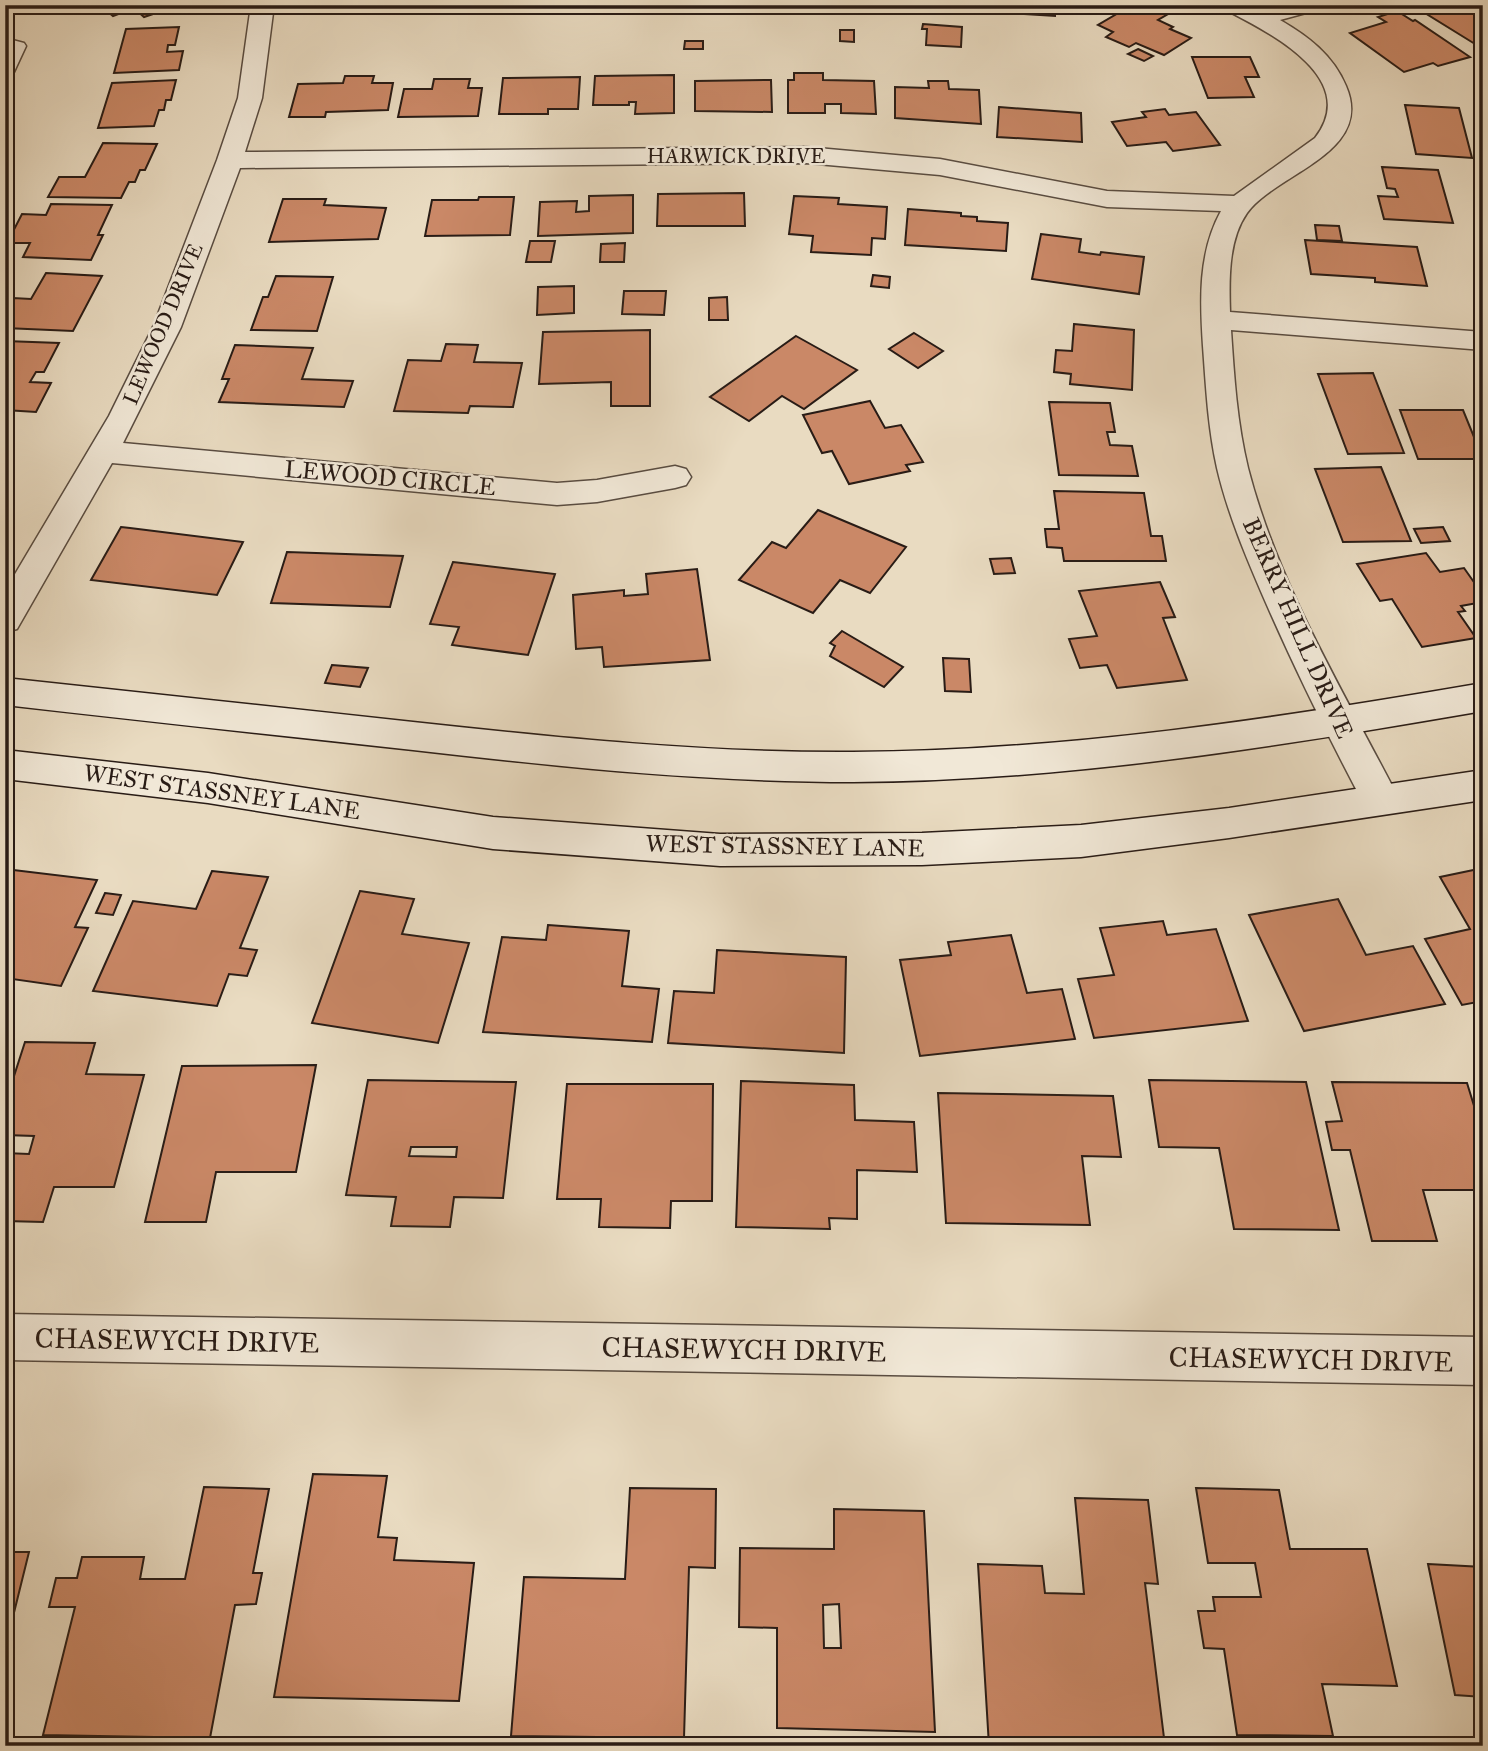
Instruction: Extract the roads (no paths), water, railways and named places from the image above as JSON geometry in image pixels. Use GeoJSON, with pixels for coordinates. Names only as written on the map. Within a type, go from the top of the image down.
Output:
{"type":"FeatureCollection","features":[{"type":"Feature","properties":{"kind":"street","name":"LEWOOD DRIVE"},"geometry":{"type":"LineString","coordinates":[[5,620],[104,452],[141,384],[167,327],[230,160],[250,98],[263,5]]}},
{"type":"Feature","properties":{"kind":"street"},"geometry":{"type":"LineString","coordinates":[[1234,5],[1286,32],[1312,52],[1328,70],[1337,91],[1339,115],[1334,131],[1321,147],[1258,187],[1237,204]]}},
{"type":"Feature","properties":{"kind":"street"},"geometry":{"type":"LineString","coordinates":[[1259,18],[1309,5]]}},
{"type":"Feature","properties":{"kind":"street","name":"HARWICK DRIVE"},"geometry":{"type":"LineString","coordinates":[[230,160],[806,155],[940,167],[1107,199],[1237,204]]}},
{"type":"Feature","properties":{"kind":"street","name":"BERRY HILL DRIVE"},"geometry":{"type":"LineString","coordinates":[[1237,204],[1225,229],[1220,258],[1216,320],[1223,412],[1236,479],[1254,538],[1338,723],[1380,799]]}},
{"type":"Feature","properties":{"kind":"street"},"geometry":{"type":"LineString","coordinates":[[1216,320],[1483,341]]}},
{"type":"Feature","properties":{"kind":"street","name":"LEWOOD CIRCLE"},"geometry":{"type":"LineString","coordinates":[[104,452],[557,494],[597,491],[674,477]]}},
{"type":"Feature","properties":{"kind":"street"},"geometry":{"type":"LineString","coordinates":[[5,691],[541,750],[763,766],[995,763],[1190,744],[1338,723],[1483,697]]}},
{"type":"Feature","properties":{"kind":"street","name":"WEST STASSNEY LANE"},"geometry":{"type":"LineString","coordinates":[[5,764],[208,788],[493,833],[720,850],[922,849],[1081,841],[1229,823],[1483,785]]}},
{"type":"Feature","properties":{"kind":"street","name":"CHASEWYCH DRIVE"},"geometry":{"type":"LineString","coordinates":[[5,1337],[1483,1361]]}},
{"type":"Feature","properties":{"kind":"lane"},"geometry":{"type":"LineString","coordinates":[[5,43],[18,46],[5,74]]}}]}
